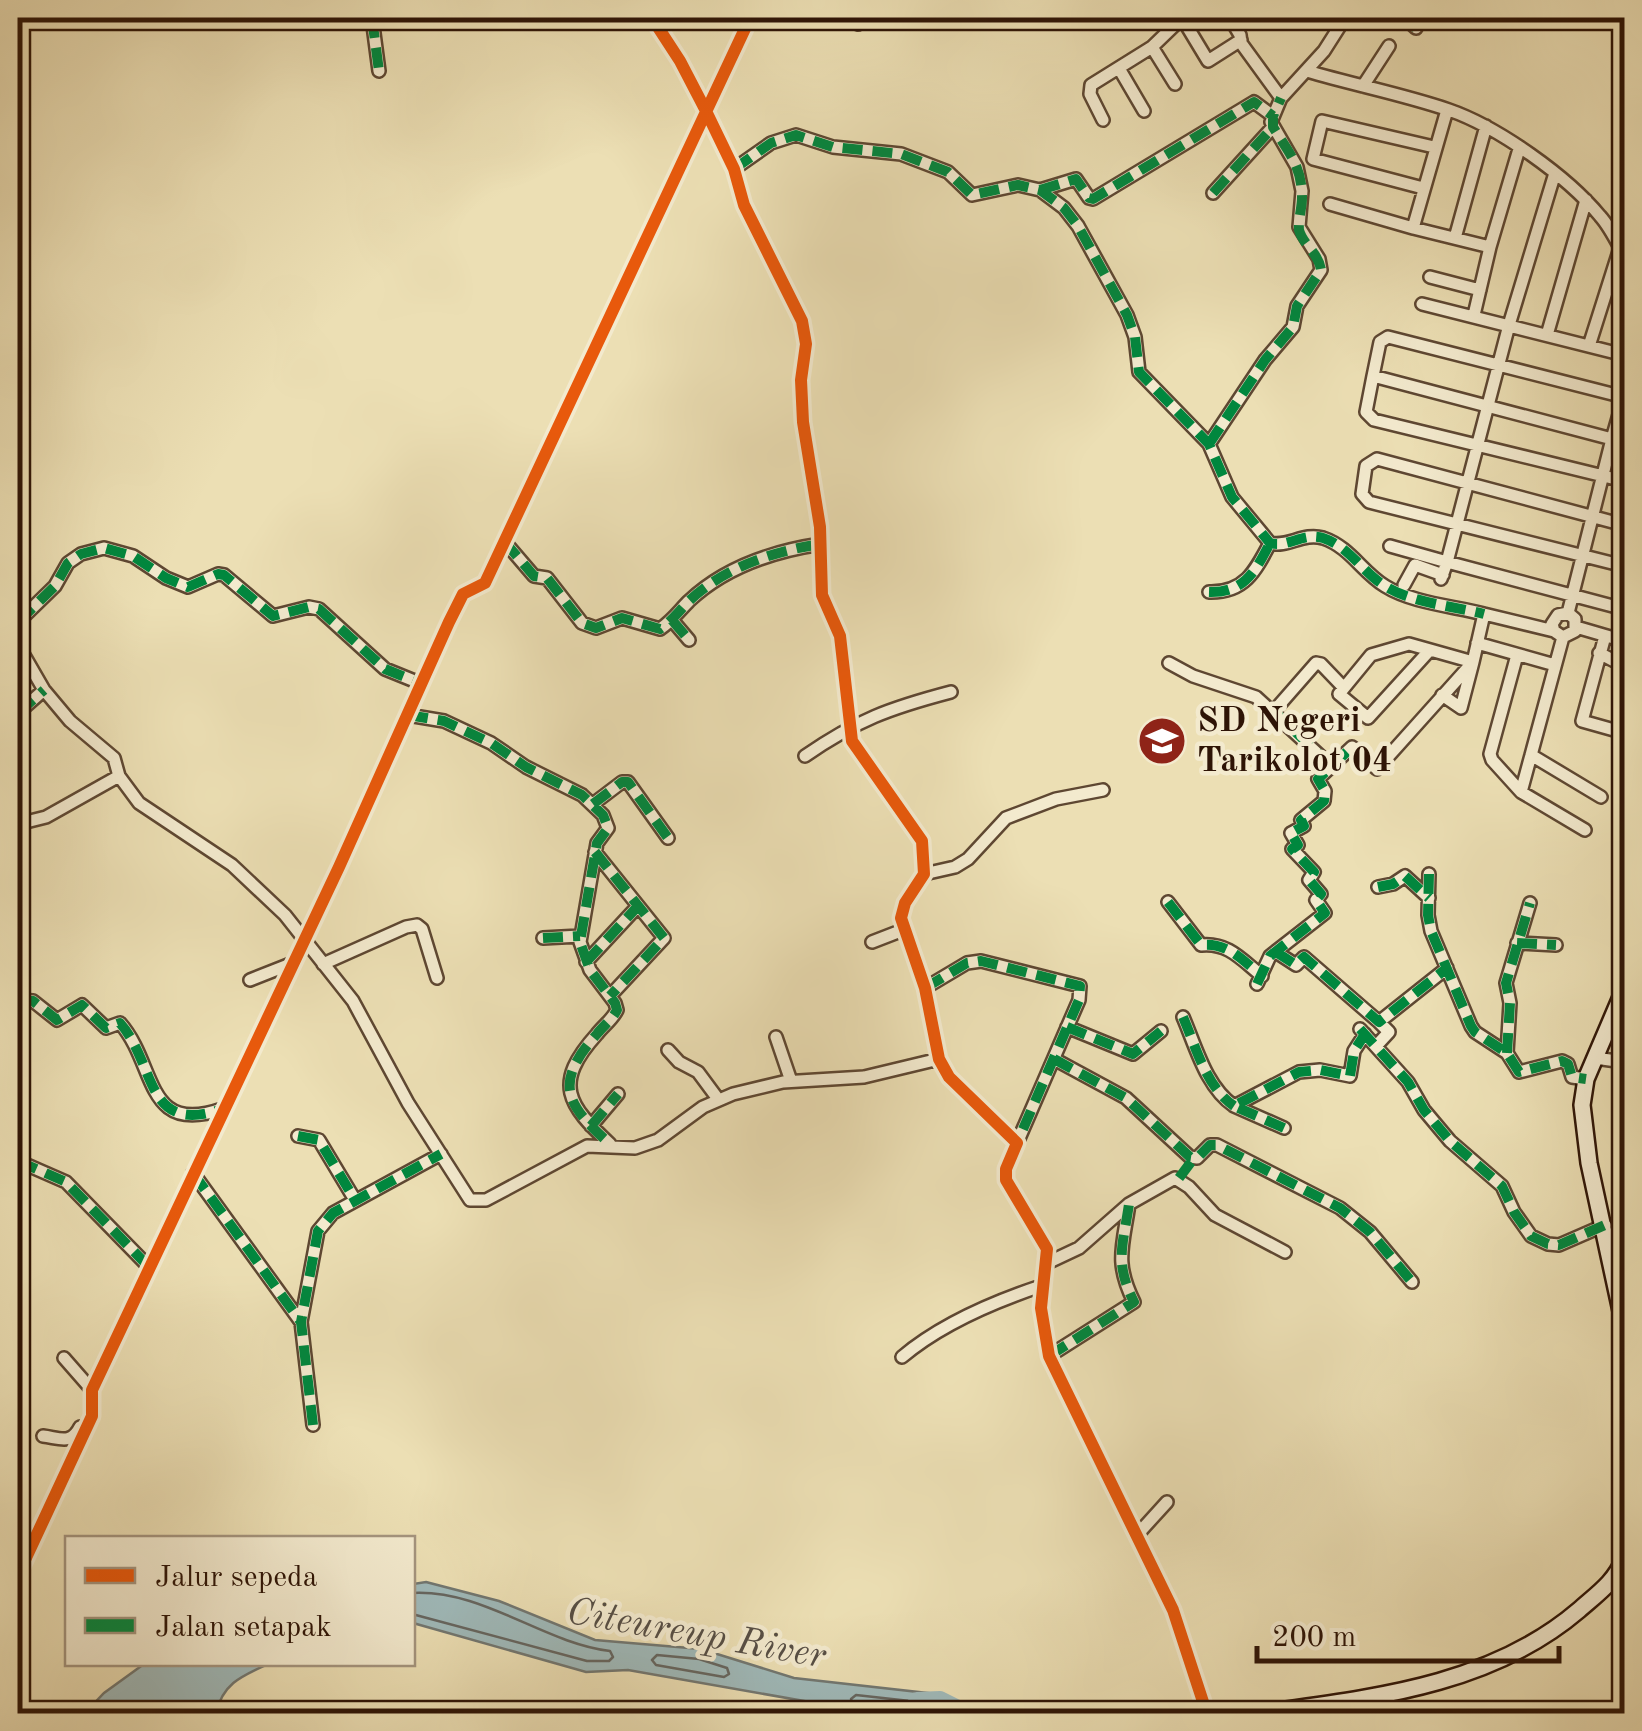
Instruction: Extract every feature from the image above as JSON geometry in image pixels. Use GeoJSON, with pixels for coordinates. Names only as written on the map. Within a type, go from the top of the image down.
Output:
{"type":"FeatureCollection","features":[{"type":"Feature","properties":{"kind":"main road"},"geometry":{"type":"LineString","coordinates":[[1624,990],[1594,1058],[1582,1105],[1584,1133],[1604,1226],[1620,1278],[1624,1325]]}},
{"type":"Feature","properties":{"kind":"main road"},"geometry":{"type":"LineString","coordinates":[[1256,1714],[1402,1692],[1508,1657],[1554,1631],[1602,1591],[1624,1562]]}},
{"type":"Feature","properties":{"kind":"street"},"geometry":{"type":"LineString","coordinates":[[372,18],[378,71]]}},
{"type":"Feature","properties":{"kind":"street"},"geometry":{"type":"LineString","coordinates":[[652,18],[706,111],[734,170],[744,205],[796,306],[805,332],[801,380],[821,544],[822,595],[840,636],[852,741],[922,841],[924,874],[901,918],[925,988],[938,1059],[949,1077],[1018,1143]]}},
{"type":"Feature","properties":{"kind":"street"},"geometry":{"type":"LineString","coordinates":[[43,1436],[73,1438],[222,1109],[464,594],[482,587],[750,18]]}},
{"type":"Feature","properties":{"kind":"street"},"geometry":{"type":"LineString","coordinates":[[1103,120],[1090,94],[1091,86],[1120,70],[1182,18],[1208,61],[1240,40]]}},
{"type":"Feature","properties":{"kind":"street"},"geometry":{"type":"LineString","coordinates":[[1212,193],[1273,122],[1282,98],[1345,18]]}},
{"type":"Feature","properties":{"kind":"street"},"geometry":{"type":"LineString","coordinates":[[1405,18],[1416,28]]}},
{"type":"Feature","properties":{"kind":"street"},"geometry":{"type":"LineString","coordinates":[[1234,19],[1240,40],[1282,98]]}},
{"type":"Feature","properties":{"kind":"street"},"geometry":{"type":"LineString","coordinates":[[1152,46],[1175,84]]}},
{"type":"Feature","properties":{"kind":"street"},"geometry":{"type":"LineString","coordinates":[[1363,86],[1388,46]]}},
{"type":"Feature","properties":{"kind":"street"},"geometry":{"type":"LineString","coordinates":[[1120,70],[1144,111]]}},
{"type":"Feature","properties":{"kind":"street"},"geometry":{"type":"LineString","coordinates":[[1307,71],[1447,110],[1486,126],[1586,200],[1604,219],[1622,252],[1589,346]]}},
{"type":"Feature","properties":{"kind":"street"},"geometry":{"type":"LineString","coordinates":[[1040,190],[1076,179],[1093,199],[1254,102],[1273,122],[1297,167],[1302,191],[1299,227],[1319,259],[1321,270],[1297,306],[1294,328],[1265,360],[1208,444]]}},
{"type":"Feature","properties":{"kind":"street"},"geometry":{"type":"LineString","coordinates":[[1413,228],[1447,110]]}},
{"type":"Feature","properties":{"kind":"street"},"geometry":{"type":"LineString","coordinates":[[1422,188],[1313,160],[1322,121],[1434,147]]}},
{"type":"Feature","properties":{"kind":"street"},"geometry":{"type":"LineString","coordinates":[[1455,238],[1486,126]]}},
{"type":"Feature","properties":{"kind":"street"},"geometry":{"type":"LineString","coordinates":[[734,170],[772,143],[796,135],[833,147],[901,154],[948,172],[972,195],[1018,185],[1040,190],[1070,215],[1123,307],[1135,337],[1139,372],[1208,444],[1232,497],[1270,544],[1277,546],[1310,536],[1322,538],[1341,546],[1385,586],[1559,634],[1572,634],[1576,628],[1575,619],[1568,613]]}},
{"type":"Feature","properties":{"kind":"street"},"geometry":{"type":"LineString","coordinates":[[1474,315],[1519,150]]}},
{"type":"Feature","properties":{"kind":"street"},"geometry":{"type":"LineString","coordinates":[[1444,572],[1509,325],[1555,174]]}},
{"type":"Feature","properties":{"kind":"street"},"geometry":{"type":"LineString","coordinates":[[1547,335],[1586,200]]}},
{"type":"Feature","properties":{"kind":"street"},"geometry":{"type":"LineString","coordinates":[[1330,204],[1490,247]]}},
{"type":"Feature","properties":{"kind":"street"},"geometry":{"type":"LineString","coordinates":[[1430,277],[1480,290]]}},
{"type":"Feature","properties":{"kind":"street"},"geometry":{"type":"LineString","coordinates":[[1422,304],[1624,355]]}},
{"type":"Feature","properties":{"kind":"street"},"geometry":{"type":"LineString","coordinates":[[1568,613],[1601,476],[1618,440],[1624,396],[1384,337],[1380,342],[1368,417],[1601,476],[1624,481]]}},
{"type":"Feature","properties":{"kind":"street"},"geometry":{"type":"LineString","coordinates":[[1373,376],[1618,440]]}},
{"type":"Feature","properties":{"kind":"street"},"geometry":{"type":"LineString","coordinates":[[1624,525],[1378,460],[1366,466],[1362,494],[1370,502],[1624,566]]}},
{"type":"Feature","properties":{"kind":"street"},"geometry":{"type":"LineString","coordinates":[[504,541],[534,576],[547,578],[582,622],[596,628],[622,618],[660,628],[689,601],[741,567],[773,552],[821,544]]}},
{"type":"Feature","properties":{"kind":"street"},"geometry":{"type":"LineString","coordinates":[[1209,592],[1240,586],[1259,566],[1270,544]]}},
{"type":"Feature","properties":{"kind":"street"},"geometry":{"type":"LineString","coordinates":[[1390,546],[1444,572]]}},
{"type":"Feature","properties":{"kind":"street"},"geometry":{"type":"LineString","coordinates":[[18,622],[55,586],[74,558],[104,548],[121,550],[188,587],[224,575],[272,616],[309,607],[319,609],[385,669],[422,684]]}},
{"type":"Feature","properties":{"kind":"street"},"geometry":{"type":"LineString","coordinates":[[1404,585],[1415,565],[1573,595],[1624,609]]}},
{"type":"Feature","properties":{"kind":"street"},"geometry":{"type":"LineString","coordinates":[[1521,792],[1555,665],[1559,634],[1555,617],[1568,613]]}},
{"type":"Feature","properties":{"kind":"street"},"geometry":{"type":"LineString","coordinates":[[1442,696],[1461,708],[1484,614]]}},
{"type":"Feature","properties":{"kind":"street"},"geometry":{"type":"LineString","coordinates":[[672,620],[688,640]]}},
{"type":"Feature","properties":{"kind":"street"},"geometry":{"type":"LineString","coordinates":[[1576,628],[1624,641]]}},
{"type":"Feature","properties":{"kind":"street"},"geometry":{"type":"LineString","coordinates":[[1604,636],[1582,720],[1614,730],[1624,723]]}},
{"type":"Feature","properties":{"kind":"street"},"geometry":{"type":"LineString","coordinates":[[1429,651],[1368,718],[1340,694],[1371,655],[1409,644],[1472,662]]}},
{"type":"Feature","properties":{"kind":"street"},"geometry":{"type":"LineString","coordinates":[[1477,644],[1555,665]]}},
{"type":"Feature","properties":{"kind":"street"},"geometry":{"type":"LineString","coordinates":[[18,647],[44,690],[70,721],[114,758],[119,776],[139,804],[209,848],[253,883],[304,939],[353,1001],[408,1103],[468,1197],[480,1202],[587,1146],[636,1148],[658,1140],[718,1099],[792,1081],[864,1077],[938,1059]]}},
{"type":"Feature","properties":{"kind":"street"},"geometry":{"type":"LineString","coordinates":[[1599,653],[1624,666]]}},
{"type":"Feature","properties":{"kind":"street"},"geometry":{"type":"LineString","coordinates":[[1516,655],[1490,754],[1521,792],[1585,830]]}},
{"type":"Feature","properties":{"kind":"street"},"geometry":{"type":"LineString","coordinates":[[1170,662],[1193,676],[1244,691],[1274,710],[1330,766]]}},
{"type":"Feature","properties":{"kind":"street"},"geometry":{"type":"LineString","coordinates":[[1168,902],[1202,946],[1218,944],[1230,950],[1259,980],[1270,956],[1325,912],[1316,900],[1321,894],[1309,880],[1314,872],[1292,849],[1298,846],[1291,833],[1304,826],[1301,820],[1322,805],[1326,796],[1318,779],[1352,747],[1377,768],[1472,662]]}},
{"type":"Feature","properties":{"kind":"street"},"geometry":{"type":"LineString","coordinates":[[1274,710],[1316,663],[1344,688]]}},
{"type":"Feature","properties":{"kind":"street"},"geometry":{"type":"LineString","coordinates":[[18,712],[44,690]]}},
{"type":"Feature","properties":{"kind":"street"},"geometry":{"type":"LineString","coordinates":[[806,756],[849,726],[902,705],[952,692]]}},
{"type":"Feature","properties":{"kind":"street"},"geometry":{"type":"LineString","coordinates":[[408,715],[451,723],[592,804],[603,815],[608,828],[598,841],[580,936],[586,962],[615,1002],[616,1014],[586,1050],[575,1068],[570,1088],[574,1109],[611,1145]]}},
{"type":"Feature","properties":{"kind":"street"},"geometry":{"type":"LineString","coordinates":[[1531,755],[1601,797]]}},
{"type":"Feature","properties":{"kind":"street"},"geometry":{"type":"LineString","coordinates":[[18,824],[46,817],[119,776]]}},
{"type":"Feature","properties":{"kind":"street"},"geometry":{"type":"LineString","coordinates":[[592,804],[622,782],[628,782],[668,838]]}},
{"type":"Feature","properties":{"kind":"street"},"geometry":{"type":"LineString","coordinates":[[924,874],[968,860],[1006,818],[1056,798],[1103,790]]}},
{"type":"Feature","properties":{"kind":"street"},"geometry":{"type":"LineString","coordinates":[[596,852],[663,934],[664,942],[610,996]]}},
{"type":"Feature","properties":{"kind":"street"},"geometry":{"type":"LineString","coordinates":[[1430,874],[1431,932],[1475,1032],[1507,1053],[1521,1072],[1562,1060],[1568,1064],[1572,1077],[1586,1080]]}},
{"type":"Feature","properties":{"kind":"street"},"geometry":{"type":"LineString","coordinates":[[1378,887],[1406,876],[1428,898]]}},
{"type":"Feature","properties":{"kind":"street"},"geometry":{"type":"LineString","coordinates":[[1507,1053],[1510,1002],[1506,983],[1530,902]]}},
{"type":"Feature","properties":{"kind":"street"},"geometry":{"type":"LineString","coordinates":[[586,962],[638,906]]}},
{"type":"Feature","properties":{"kind":"street"},"geometry":{"type":"LineString","coordinates":[[323,964],[417,925],[422,929],[437,978]]}},
{"type":"Feature","properties":{"kind":"street"},"geometry":{"type":"LineString","coordinates":[[872,942],[903,930]]}},
{"type":"Feature","properties":{"kind":"street"},"geometry":{"type":"LineString","coordinates":[[542,938],[580,936]]}},
{"type":"Feature","properties":{"kind":"street"},"geometry":{"type":"LineString","coordinates":[[1517,943],[1556,945]]}},
{"type":"Feature","properties":{"kind":"street"},"geometry":{"type":"LineString","coordinates":[[1276,952],[1296,965],[1304,957],[1337,988],[1358,1000],[1390,1032],[1377,1045]]}},
{"type":"Feature","properties":{"kind":"street"},"geometry":{"type":"LineString","coordinates":[[925,988],[967,963],[981,961],[1080,986],[1068,1027],[1006,1168],[1006,1180],[1047,1250],[1040,1286],[1049,1356],[1184,1636],[1207,1714]]}},
{"type":"Feature","properties":{"kind":"street"},"geometry":{"type":"LineString","coordinates":[[250,980],[293,963]]}},
{"type":"Feature","properties":{"kind":"street"},"geometry":{"type":"LineString","coordinates":[[1380,1022],[1447,968]]}},
{"type":"Feature","properties":{"kind":"street"},"geometry":{"type":"LineString","coordinates":[[18,1000],[33,1001],[57,1020],[82,1004],[106,1028],[120,1023],[138,1046],[153,1091],[166,1109],[195,1114],[222,1109]]}},
{"type":"Feature","properties":{"kind":"street"},"geometry":{"type":"LineString","coordinates":[[1183,1016],[1222,1098],[1284,1128]]}},
{"type":"Feature","properties":{"kind":"street"},"geometry":{"type":"LineString","coordinates":[[1068,1027],[1134,1054],[1161,1031]]}},
{"type":"Feature","properties":{"kind":"street"},"geometry":{"type":"LineString","coordinates":[[1234,1106],[1300,1072],[1320,1070],[1350,1076],[1362,1032],[1408,1082],[1438,1127],[1502,1186],[1531,1236],[1548,1244],[1559,1244],[1604,1226]]}},
{"type":"Feature","properties":{"kind":"street"},"geometry":{"type":"LineString","coordinates":[[776,1037],[792,1081]]}},
{"type":"Feature","properties":{"kind":"street"},"geometry":{"type":"LineString","coordinates":[[668,1050],[678,1062],[698,1072],[718,1099]]}},
{"type":"Feature","properties":{"kind":"street"},"geometry":{"type":"LineString","coordinates":[[1594,1058],[1624,1062]]}},
{"type":"Feature","properties":{"kind":"street"},"geometry":{"type":"LineString","coordinates":[[1054,1059],[1126,1098],[1194,1158]]}},
{"type":"Feature","properties":{"kind":"street"},"geometry":{"type":"LineString","coordinates":[[591,1126],[618,1094]]}},
{"type":"Feature","properties":{"kind":"street"},"geometry":{"type":"LineString","coordinates":[[298,1136],[319,1140],[355,1200]]}},
{"type":"Feature","properties":{"kind":"street"},"geometry":{"type":"LineString","coordinates":[[1045,1264],[1079,1248],[1130,1204],[1179,1178],[1194,1158],[1210,1145],[1217,1145],[1332,1202],[1361,1223],[1412,1282]]}},
{"type":"Feature","properties":{"kind":"street"},"geometry":{"type":"LineString","coordinates":[[313,1425],[301,1322],[318,1231],[327,1217],[440,1154]]}},
{"type":"Feature","properties":{"kind":"street"},"geometry":{"type":"LineString","coordinates":[[18,1162],[66,1182],[150,1268]]}},
{"type":"Feature","properties":{"kind":"street"},"geometry":{"type":"LineString","coordinates":[[193,1174],[301,1322]]}},
{"type":"Feature","properties":{"kind":"street"},"geometry":{"type":"LineString","coordinates":[[1179,1178],[1216,1215],[1285,1252]]}},
{"type":"Feature","properties":{"kind":"street"},"geometry":{"type":"LineString","coordinates":[[1049,1356],[1134,1302],[1122,1279],[1121,1266],[1130,1204]]}},
{"type":"Feature","properties":{"kind":"street"},"geometry":{"type":"LineString","coordinates":[[902,1357],[980,1309],[1040,1286]]}},
{"type":"Feature","properties":{"kind":"street"},"geometry":{"type":"LineString","coordinates":[[18,1575],[92,1416],[92,1395],[64,1358]]}},
{"type":"Feature","properties":{"kind":"street"},"geometry":{"type":"LineString","coordinates":[[1137,1534],[1167,1502]]}},
{"type":"Feature","properties":{"kind":"water"},"geometry":{"type":"Polygon","coordinates":[[[426,1582],[499,1601],[595,1640],[701,1649],[794,1678],[936,1694],[947,1713],[872,1713],[628,1670],[586,1672],[415,1624],[415,1584],[426,1582]]]}},
{"type":"Feature","properties":{"kind":"water"},"geometry":{"type":"Polygon","coordinates":[[[141,1666],[264,1666],[229,1687],[216,1713],[85,1713],[104,1693],[141,1666]]]}},
{"type":"Feature","properties":{"kind":"waterway","name":"Citeureup River"},"geometry":{"type":"LineString","coordinates":[[917,1701],[940,1700],[968,1714]]}},
{"type":"Feature","properties":{"kind":"marked path"},"geometry":{"type":"LineString","coordinates":[[195,19],[200,18]]}},
{"type":"Feature","properties":{"kind":"marked path"},"geometry":{"type":"LineString","coordinates":[[372,18],[379,71]]}},
{"type":"Feature","properties":{"kind":"marked path"},"geometry":{"type":"LineString","coordinates":[[858,24],[866,18]]}},
{"type":"Feature","properties":{"kind":"marked path"},"geometry":{"type":"LineString","coordinates":[[1405,18],[1416,28]]}},
{"type":"Feature","properties":{"kind":"marked path"},"geometry":{"type":"LineString","coordinates":[[1209,444],[1265,360],[1293,327],[1297,306],[1321,270],[1299,230],[1302,198],[1297,168],[1273,127],[1281,98]]}},
{"type":"Feature","properties":{"kind":"marked path"},"geometry":{"type":"LineString","coordinates":[[1040,190],[1076,179],[1093,199],[1254,102],[1273,116]]}},
{"type":"Feature","properties":{"kind":"marked path"},"geometry":{"type":"LineString","coordinates":[[1213,193],[1273,127]]}},
{"type":"Feature","properties":{"kind":"marked path"},"geometry":{"type":"LineString","coordinates":[[734,169],[771,143],[796,135],[833,147],[901,154],[948,172],[972,195],[1018,185],[1040,190],[1064,208],[1078,226],[1127,315],[1135,337],[1139,372],[1209,444],[1232,497],[1270,543],[1323,538],[1341,547],[1396,592],[1484,614]]}},
{"type":"Feature","properties":{"kind":"marked path"},"geometry":{"type":"LineString","coordinates":[[504,541],[534,576],[547,578],[582,623],[596,628],[622,618],[660,629],[703,589],[734,570],[768,556],[821,544]]}},
{"type":"Feature","properties":{"kind":"marked path"},"geometry":{"type":"LineString","coordinates":[[1209,592],[1240,585],[1270,543]]}},
{"type":"Feature","properties":{"kind":"marked path"},"geometry":{"type":"LineString","coordinates":[[18,622],[55,586],[68,563],[81,554],[104,548],[133,556],[188,587],[224,575],[273,616],[309,607],[319,609],[385,669],[422,684]]}},
{"type":"Feature","properties":{"kind":"marked path"},"geometry":{"type":"LineString","coordinates":[[672,620],[689,640]]}},
{"type":"Feature","properties":{"kind":"marked path"},"geometry":{"type":"LineString","coordinates":[[18,713],[44,690]]}},
{"type":"Feature","properties":{"kind":"marked path"},"geometry":{"type":"LineString","coordinates":[[1274,711],[1330,765]]}},
{"type":"Feature","properties":{"kind":"marked path"},"geometry":{"type":"LineString","coordinates":[[408,715],[444,721],[491,743],[526,767],[582,795],[603,815],[608,828],[597,843],[580,942],[590,970],[617,1010],[583,1052],[570,1081],[576,1106],[611,1145]]}},
{"type":"Feature","properties":{"kind":"marked path"},"geometry":{"type":"LineString","coordinates":[[1257,984],[1270,956],[1325,913],[1316,900],[1321,894],[1309,880],[1314,872],[1292,849],[1298,845],[1291,833],[1304,826],[1301,820],[1324,801],[1325,791],[1318,779],[1352,747],[1377,769]]}},
{"type":"Feature","properties":{"kind":"marked path"},"geometry":{"type":"LineString","coordinates":[[593,804],[622,782],[628,782],[668,838]]}},
{"type":"Feature","properties":{"kind":"marked path"},"geometry":{"type":"LineString","coordinates":[[595,852],[664,938],[610,996]]}},
{"type":"Feature","properties":{"kind":"marked path"},"geometry":{"type":"LineString","coordinates":[[1429,874],[1431,931],[1475,1032],[1507,1053],[1519,1072],[1562,1061],[1568,1064],[1572,1077],[1586,1079]]}},
{"type":"Feature","properties":{"kind":"marked path"},"geometry":{"type":"LineString","coordinates":[[1378,887],[1405,876],[1429,898]]}},
{"type":"Feature","properties":{"kind":"marked path"},"geometry":{"type":"LineString","coordinates":[[1168,902],[1201,945],[1227,949],[1262,976]]}},
{"type":"Feature","properties":{"kind":"marked path"},"geometry":{"type":"LineString","coordinates":[[1507,1053],[1510,1003],[1506,983],[1530,903]]}},
{"type":"Feature","properties":{"kind":"marked path"},"geometry":{"type":"LineString","coordinates":[[586,962],[638,906]]}},
{"type":"Feature","properties":{"kind":"marked path"},"geometry":{"type":"LineString","coordinates":[[543,938],[580,936]]}},
{"type":"Feature","properties":{"kind":"marked path"},"geometry":{"type":"LineString","coordinates":[[1517,943],[1556,945]]}},
{"type":"Feature","properties":{"kind":"marked path"},"geometry":{"type":"LineString","coordinates":[[1276,952],[1296,965],[1304,957],[1379,1022],[1447,968]]}},
{"type":"Feature","properties":{"kind":"marked path"},"geometry":{"type":"LineString","coordinates":[[925,988],[967,963],[981,961],[1080,986],[1079,1000],[1017,1143]]}},
{"type":"Feature","properties":{"kind":"marked path"},"geometry":{"type":"LineString","coordinates":[[18,1000],[33,1001],[57,1020],[82,1005],[106,1028],[120,1023],[165,1105],[178,1113],[197,1115],[222,1109]]}},
{"type":"Feature","properties":{"kind":"marked path"},"geometry":{"type":"LineString","coordinates":[[1183,1017],[1209,1077],[1234,1106]]}},
{"type":"Feature","properties":{"kind":"marked path"},"geometry":{"type":"LineString","coordinates":[[1067,1027],[1133,1054],[1161,1031]]}},
{"type":"Feature","properties":{"kind":"marked path"},"geometry":{"type":"LineString","coordinates":[[1360,1029],[1408,1082],[1424,1110],[1450,1141],[1502,1186],[1531,1236],[1559,1245],[1605,1225]]}},
{"type":"Feature","properties":{"kind":"marked path"},"geometry":{"type":"LineString","coordinates":[[1284,1128],[1234,1106],[1299,1072],[1320,1070],[1350,1076],[1354,1051],[1365,1034]]}},
{"type":"Feature","properties":{"kind":"marked path"},"geometry":{"type":"LineString","coordinates":[[1054,1059],[1126,1098],[1190,1157],[1197,1158],[1210,1145],[1217,1145],[1340,1208],[1370,1232],[1412,1282]]}},
{"type":"Feature","properties":{"kind":"marked path"},"geometry":{"type":"LineString","coordinates":[[591,1126],[618,1094]]}},
{"type":"Feature","properties":{"kind":"marked path"},"geometry":{"type":"LineString","coordinates":[[298,1136],[319,1140],[355,1200]]}},
{"type":"Feature","properties":{"kind":"marked path"},"geometry":{"type":"LineString","coordinates":[[313,1425],[301,1322],[318,1231],[333,1213],[441,1154]]}},
{"type":"Feature","properties":{"kind":"marked path"},"geometry":{"type":"LineString","coordinates":[[1179,1178],[1194,1158]]}},
{"type":"Feature","properties":{"kind":"marked path"},"geometry":{"type":"LineString","coordinates":[[18,1161],[66,1182],[150,1268]]}},
{"type":"Feature","properties":{"kind":"marked path"},"geometry":{"type":"LineString","coordinates":[[193,1173],[301,1322]]}},
{"type":"Feature","properties":{"kind":"marked path"},"geometry":{"type":"LineString","coordinates":[[1049,1356],[1134,1302],[1122,1264],[1129,1204]]}},
{"type":"Feature","properties":{"kind":"cycle path"},"geometry":{"type":"LineString","coordinates":[[652,18],[706,111],[734,169],[744,205],[802,321],[806,344],[801,380],[803,422],[820,527],[822,595],[840,636],[852,741],[922,841],[924,874],[905,903],[901,918],[925,988],[939,1059],[949,1077],[1017,1143],[1006,1169],[1006,1180],[1047,1249],[1041,1308],[1049,1356],[1173,1610],[1207,1714]]}},
{"type":"Feature","properties":{"kind":"cycle path"},"geometry":{"type":"LineString","coordinates":[[18,1575],[92,1416],[92,1390],[339,867],[449,622],[463,594],[485,583],[750,18]]}},
{"type":"Feature","properties":{"kind":"place","name":"SD Negeri Tarikolot 04"},"geometry":{"type":"Point","coordinates":[1162,741]}}]}
